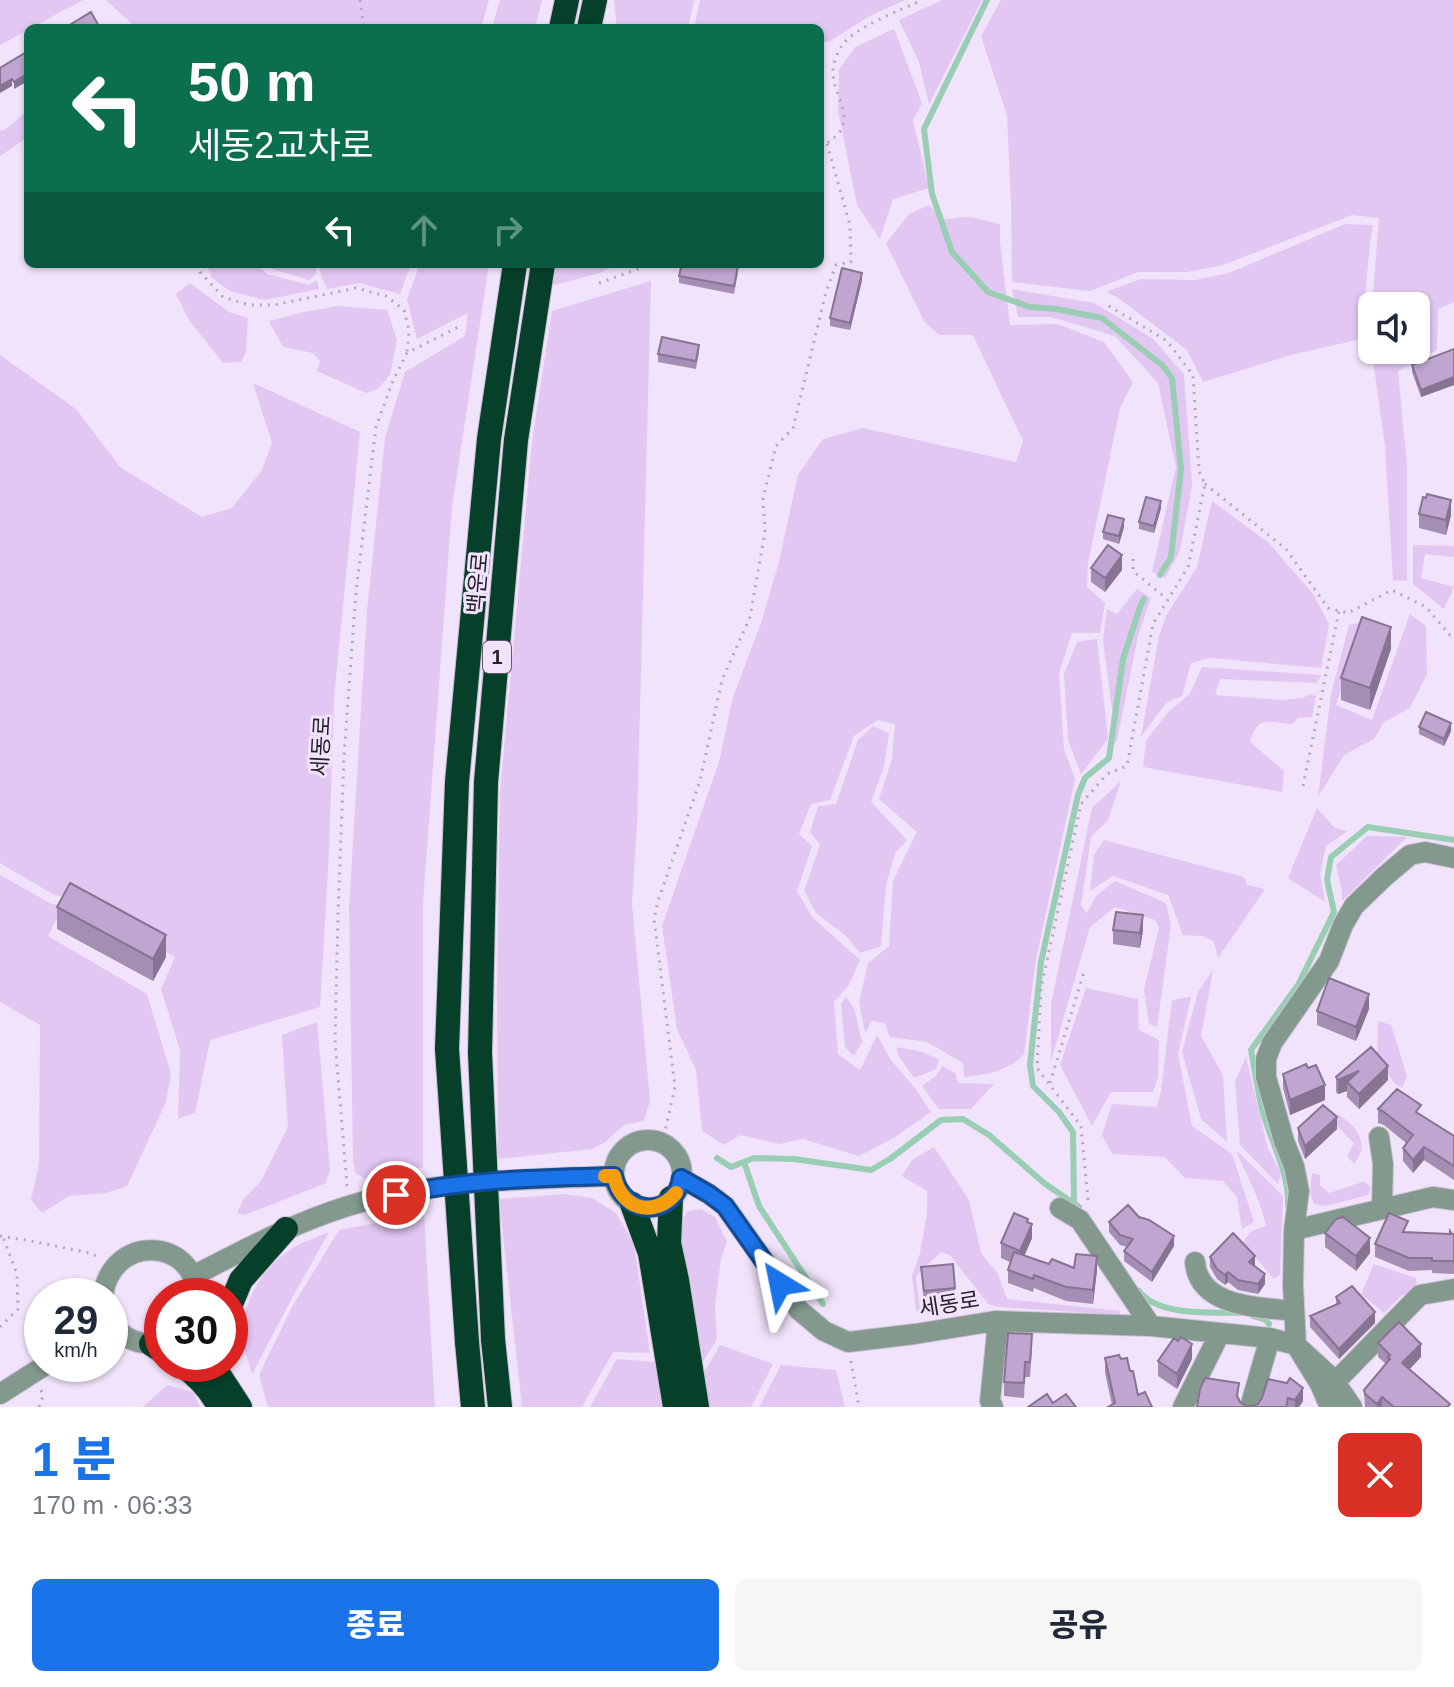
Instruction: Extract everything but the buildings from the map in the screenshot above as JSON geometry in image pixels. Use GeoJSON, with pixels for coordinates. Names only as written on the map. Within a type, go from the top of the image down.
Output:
{"type":"FeatureCollection","features":[{"type":"Feature","properties":{"kind":"highway"},"geometry":{"type":"LineString","coordinates":[[562,24],[567,0]]}},
{"type":"Feature","properties":{"kind":"highway"},"geometry":{"type":"LineString","coordinates":[[590,24],[595,0]]}},
{"type":"Feature","properties":{"kind":"highway","name":"백운로"},"geometry":{"type":"LineString","coordinates":[[473,1407],[447,1049],[457,782],[489,439],[514,268]]}},
{"type":"Feature","properties":{"kind":"highway","name":"백운로"},"geometry":{"type":"LineString","coordinates":[[500,1407],[493,1339],[480,1053],[486,782],[516,440],[542,268]]}},
{"type":"Feature","properties":{"kind":"highway"},"geometry":{"type":"LineString","coordinates":[[676,1188],[669,1243],[697,1407]]}},
{"type":"Feature","properties":{"kind":"highway"},"geometry":{"type":"LineString","coordinates":[[632,1204],[650,1253],[675,1407]]}},
{"type":"Feature","properties":{"kind":"highway"},"geometry":{"type":"LineString","coordinates":[[243,1278],[286,1229]]}},
{"type":"Feature","properties":{"kind":"highway"},"geometry":{"type":"LineString","coordinates":[[201,1382],[219,1407]]}},
{"type":"Feature","properties":{"kind":"highway"},"geometry":{"type":"LineString","coordinates":[[225,1382],[242,1407]]}},
{"type":"Feature","properties":{"kind":"highway"},"geometry":{"type":"LineString","coordinates":[[235,1382],[242,1407]]}},
{"type":"Feature","properties":{"kind":"street"},"geometry":{"type":"LineString","coordinates":[[1330,1407],[1296,1345],[1294,1230],[1299,1191],[1266,1077],[1266,1059],[1272,1043],[1329,961],[1354,906],[1410,855],[1425,852],[1454,858]]}},
{"type":"Feature","properties":{"kind":"street"},"geometry":{"type":"LineString","coordinates":[[1379,1137],[1383,1164],[1382,1209]]}},
{"type":"Feature","properties":{"kind":"street"},"geometry":{"type":"LineString","coordinates":[[646,1140],[662,1144],[675,1153],[680,1162],[676,1188],[666,1203],[655,1207],[644,1208],[632,1204],[616,1188],[614,1176],[619,1156],[635,1142],[646,1140]]}},
{"type":"Feature","properties":{"kind":"street"},"geometry":{"type":"LineString","coordinates":[[208,1278],[286,1229],[349,1206],[419,1190],[504,1179],[614,1176]]}},
{"type":"Feature","properties":{"kind":"street"},"geometry":{"type":"LineString","coordinates":[[676,1188],[709,1194],[725,1206],[799,1310],[824,1331],[848,1342]]}},
{"type":"Feature","properties":{"kind":"street"},"geometry":{"type":"LineString","coordinates":[[1294,1230],[1433,1197],[1454,1200]]}},
{"type":"Feature","properties":{"kind":"street"},"geometry":{"type":"LineString","coordinates":[[1060,1208],[1080,1220],[1151,1326]]}},
{"type":"Feature","properties":{"kind":"street"},"geometry":{"type":"LineString","coordinates":[[108,1278],[127,1256],[157,1250],[172,1255],[184,1264],[191,1278]]}},
{"type":"Feature","properties":{"kind":"street"},"geometry":{"type":"LineString","coordinates":[[1195,1262],[1196,1272],[1208,1291],[1240,1304],[1294,1311]]}},
{"type":"Feature","properties":{"kind":"street"},"geometry":{"type":"LineString","coordinates":[[1332,1378],[1341,1376],[1420,1295],[1454,1289]]}},
{"type":"Feature","properties":{"kind":"street"},"geometry":{"type":"LineString","coordinates":[[993,1407],[990,1401],[998,1322]]}},
{"type":"Feature","properties":{"kind":"street","name":"세동로"},"geometry":{"type":"LineString","coordinates":[[848,1342],[998,1322],[1151,1326],[1270,1338],[1296,1345],[1332,1378],[1352,1407]]}},
{"type":"Feature","properties":{"kind":"street"},"geometry":{"type":"LineString","coordinates":[[1183,1407],[1220,1333]]}},
{"type":"Feature","properties":{"kind":"street"},"geometry":{"type":"LineString","coordinates":[[1250,1407],[1270,1338]]}},
{"type":"Feature","properties":{"kind":"street"},"geometry":{"type":"LineString","coordinates":[[0,1394],[24,1379]]}},
{"type":"Feature","properties":{"kind":"path"},"geometry":{"type":"LineString","coordinates":[[360,0],[363,24]]}},
{"type":"Feature","properties":{"kind":"path"},"geometry":{"type":"LineString","coordinates":[[824,144],[842,130],[845,114],[833,74],[834,61],[843,43],[871,23],[922,0]]}},
{"type":"Feature","properties":{"kind":"path"},"geometry":{"type":"LineString","coordinates":[[662,1144],[675,1087],[654,919],[700,781],[722,680],[750,617],[765,532],[763,498],[776,446],[793,428],[826,292],[836,265],[851,262],[850,225],[827,144]]}},
{"type":"Feature","properties":{"kind":"path"},"geometry":{"type":"LineString","coordinates":[[200,268],[223,297],[249,305],[274,305],[356,288],[386,296],[404,310],[409,330],[407,353]]}},
{"type":"Feature","properties":{"kind":"path"},"geometry":{"type":"LineString","coordinates":[[599,283],[641,268]]}},
{"type":"Feature","properties":{"kind":"path"},"geometry":{"type":"LineString","coordinates":[[1104,303],[1167,341],[1193,375],[1199,471],[1205,484],[1286,549],[1328,608],[1348,613],[1392,590],[1426,607],[1454,640]]}},
{"type":"Feature","properties":{"kind":"path"},"geometry":{"type":"LineString","coordinates":[[407,353],[458,327]]}},
{"type":"Feature","properties":{"kind":"path","name":"세동로"},"geometry":{"type":"LineString","coordinates":[[349,1206],[335,1041],[345,741],[356,592],[376,427],[407,353]]}},
{"type":"Feature","properties":{"kind":"path"},"geometry":{"type":"LineString","coordinates":[[1080,1220],[1089,1199],[1081,1126],[1037,1068],[1041,988],[1081,804],[1107,774],[1127,766],[1153,624],[1188,567],[1205,484]]}},
{"type":"Feature","properties":{"kind":"path"},"geometry":{"type":"LineString","coordinates":[[1133,559],[1133,571],[1168,600]]}},
{"type":"Feature","properties":{"kind":"path"},"geometry":{"type":"LineString","coordinates":[[1303,786],[1339,611]]}},
{"type":"Feature","properties":{"kind":"path"},"geometry":{"type":"LineString","coordinates":[[1050,1084],[1084,972]]}},
{"type":"Feature","properties":{"kind":"path"},"geometry":{"type":"LineString","coordinates":[[2,1237],[90,1253],[115,1266]]}},
{"type":"Feature","properties":{"kind":"path"},"geometry":{"type":"LineString","coordinates":[[0,1327],[18,1309],[17,1274],[2,1237]]}},
{"type":"Feature","properties":{"kind":"path"},"geometry":{"type":"LineString","coordinates":[[848,1342],[859,1407]]}},
{"type":"Feature","properties":{"kind":"shaded area"},"geometry":{"type":"Polygon","coordinates":[[[0,0],[83,0],[38,24],[24,24],[24,32],[0,45],[0,0]]]}},
{"type":"Feature","properties":{"kind":"shaded area"},"geometry":{"type":"Polygon","coordinates":[[[106,0],[489,0],[482,24],[130,22],[106,0]]]}},
{"type":"Feature","properties":{"kind":"shaded area"},"geometry":{"type":"Polygon","coordinates":[[[500,0],[542,0],[536,24],[493,24],[500,0]]]}},
{"type":"Feature","properties":{"kind":"shaded area"},"geometry":{"type":"Polygon","coordinates":[[[614,0],[694,0],[689,24],[617,24],[614,0]]]}},
{"type":"Feature","properties":{"kind":"shaded area"},"geometry":{"type":"Polygon","coordinates":[[[700,0],[905,0],[824,42],[824,24],[695,24],[700,0]]]}},
{"type":"Feature","properties":{"kind":"shaded area"},"geometry":{"type":"Polygon","coordinates":[[[942,0],[982,0],[929,104],[919,62],[899,20],[942,0]]]}},
{"type":"Feature","properties":{"kind":"shaded area"},"geometry":{"type":"Polygon","coordinates":[[[1001,0],[1454,0],[1454,302],[1438,309],[1437,350],[1430,354],[1430,292],[1373,292],[1379,218],[1352,215],[1223,265],[1187,272],[1138,272],[1090,291],[1012,282],[1007,115],[981,36],[1001,0]]]}},
{"type":"Feature","properties":{"kind":"shaded area"},"geometry":{"type":"Polygon","coordinates":[[[894,29],[922,103],[913,121],[929,188],[893,199],[880,239],[857,205],[838,111],[839,70],[855,47],[894,29]]]}},
{"type":"Feature","properties":{"kind":"shaded area"},"geometry":{"type":"Polygon","coordinates":[[[24,113],[24,140],[0,156],[0,131],[24,113]]]}},
{"type":"Feature","properties":{"kind":"shaded area"},"geometry":{"type":"Polygon","coordinates":[[[929,205],[945,219],[969,217],[1000,224],[1010,325],[1057,324],[1104,342],[1133,382],[1120,408],[1088,563],[1087,587],[1105,603],[1100,633],[1072,633],[1059,673],[1064,749],[1075,779],[1036,959],[1024,1054],[1004,1069],[964,1077],[963,1063],[927,1042],[890,1037],[885,1023],[872,1021],[865,1033],[859,1002],[868,963],[889,946],[893,881],[917,832],[879,799],[892,759],[895,724],[878,720],[854,736],[830,800],[811,804],[799,834],[812,846],[797,891],[812,917],[860,960],[849,985],[834,1002],[838,1054],[860,1070],[877,1035],[891,1060],[931,1112],[892,1139],[859,1156],[803,1139],[779,1144],[740,1135],[724,1145],[702,1131],[696,1070],[677,1029],[662,926],[719,762],[733,697],[761,623],[779,562],[798,475],[823,439],[863,428],[1016,462],[1023,441],[973,335],[939,335],[924,321],[886,243],[909,214],[929,205]]]}},
{"type":"Feature","properties":{"kind":"shaded area"},"geometry":{"type":"Polygon","coordinates":[[[1345,224],[1373,225],[1365,292],[1358,292],[1358,340],[1287,356],[1203,382],[1187,350],[1106,292],[1141,279],[1195,280],[1229,273],[1345,224]]]}},
{"type":"Feature","properties":{"kind":"shaded area"},"geometry":{"type":"Polygon","coordinates":[[[208,268],[260,268],[267,274],[309,285],[317,280],[319,289],[265,300],[230,291],[212,278],[208,268]]]}},
{"type":"Feature","properties":{"kind":"shaded area"},"geometry":{"type":"Polygon","coordinates":[[[272,268],[315,268],[316,273],[309,280],[272,268]]]}},
{"type":"Feature","properties":{"kind":"shaded area"},"geometry":{"type":"Polygon","coordinates":[[[320,268],[410,268],[400,294],[359,283],[327,289],[320,268]]]}},
{"type":"Feature","properties":{"kind":"shaded area"},"geometry":{"type":"Polygon","coordinates":[[[419,268],[488,268],[452,507],[423,903],[423,1167],[367,1180],[355,1173],[353,1159],[349,908],[367,611],[385,438],[405,372],[465,336],[468,313],[417,339],[407,299],[419,268]]]}},
{"type":"Feature","properties":{"kind":"shaded area"},"geometry":{"type":"Polygon","coordinates":[[[554,268],[610,268],[597,274],[550,286],[554,268]]]}},
{"type":"Feature","properties":{"kind":"shaded area"},"geometry":{"type":"Polygon","coordinates":[[[651,281],[637,825],[632,903],[650,1101],[644,1121],[624,1125],[592,1149],[498,1159],[500,793],[532,442],[552,311],[651,281]]]}},
{"type":"Feature","properties":{"kind":"shaded area"},"geometry":{"type":"Polygon","coordinates":[[[190,283],[229,312],[248,318],[246,352],[241,362],[223,363],[189,320],[176,294],[190,283]]]}},
{"type":"Feature","properties":{"kind":"shaded area"},"geometry":{"type":"Polygon","coordinates":[[[1012,289],[1094,303],[1152,338],[1184,374],[1192,485],[1180,551],[1165,578],[1152,572],[1176,467],[1158,383],[1115,336],[1051,317],[1018,317],[1012,289]]]}},
{"type":"Feature","properties":{"kind":"shaded area"},"geometry":{"type":"Polygon","coordinates":[[[337,306],[387,310],[397,340],[390,375],[378,389],[366,393],[317,371],[320,361],[313,353],[283,347],[269,321],[337,306]]]}},
{"type":"Feature","properties":{"kind":"shaded area"},"geometry":{"type":"Polygon","coordinates":[[[0,355],[76,409],[121,468],[202,517],[232,508],[262,470],[272,443],[253,383],[360,432],[334,698],[320,1007],[210,1040],[195,1113],[178,1119],[180,1050],[161,989],[175,957],[75,898],[54,895],[0,863],[0,355]]]}},
{"type":"Feature","properties":{"kind":"shaded area"},"geometry":{"type":"Polygon","coordinates":[[[1374,364],[1411,364],[1398,371],[1407,466],[1407,581],[1393,580],[1385,446],[1374,364]]]}},
{"type":"Feature","properties":{"kind":"shaded area"},"geometry":{"type":"Polygon","coordinates":[[[1212,501],[1269,543],[1313,594],[1329,624],[1321,668],[1210,658],[1191,663],[1182,696],[1166,703],[1141,737],[1159,636],[1166,616],[1197,567],[1212,501]]]}},
{"type":"Feature","properties":{"kind":"shaded area"},"geometry":{"type":"Polygon","coordinates":[[[1413,545],[1454,546],[1454,557],[1425,554],[1421,578],[1454,587],[1444,609],[1413,584],[1413,545]]]}},
{"type":"Feature","properties":{"kind":"shaded area"},"geometry":{"type":"Polygon","coordinates":[[[1137,589],[1151,598],[1138,636],[1117,740],[1113,745],[1113,717],[1103,640],[1107,609],[1117,614],[1137,589]]]}},
{"type":"Feature","properties":{"kind":"shaded area"},"geometry":{"type":"Polygon","coordinates":[[[1410,614],[1426,626],[1427,674],[1410,708],[1384,722],[1374,739],[1344,755],[1318,797],[1331,694],[1349,625],[1363,622],[1336,705],[1372,720],[1410,614]]]}},
{"type":"Feature","properties":{"kind":"shaded area"},"geometry":{"type":"Polygon","coordinates":[[[1097,639],[1108,739],[1081,774],[1068,740],[1064,674],[1077,642],[1097,639]]]}},
{"type":"Feature","properties":{"kind":"shaded area"},"geometry":{"type":"Polygon","coordinates":[[[1202,667],[1321,675],[1317,683],[1220,679],[1215,695],[1282,700],[1303,698],[1309,694],[1316,696],[1312,717],[1298,718],[1292,724],[1265,722],[1253,733],[1250,742],[1284,771],[1282,792],[1143,767],[1146,741],[1167,713],[1190,694],[1202,667]]]}},
{"type":"Feature","properties":{"kind":"shaded area"},"geometry":{"type":"Polygon","coordinates":[[[873,726],[889,733],[884,767],[871,802],[907,840],[895,853],[886,885],[881,946],[860,953],[845,935],[816,913],[804,891],[820,845],[810,832],[818,806],[836,804],[858,740],[873,726]]]}},
{"type":"Feature","properties":{"kind":"shaded area"},"geometry":{"type":"Polygon","coordinates":[[[1121,781],[1108,820],[1091,837],[1081,905],[1087,913],[1096,896],[1115,881],[1166,903],[1171,925],[1157,1027],[1149,1024],[1144,989],[1159,928],[1155,920],[1115,907],[1090,927],[1051,1061],[1051,1004],[1092,808],[1121,781]]]}},
{"type":"Feature","properties":{"kind":"shaded area"},"geometry":{"type":"Polygon","coordinates":[[[1317,808],[1335,828],[1348,831],[1326,846],[1320,873],[1325,902],[1288,878],[1317,808]]]}},
{"type":"Feature","properties":{"kind":"shaded area"},"geometry":{"type":"Polygon","coordinates":[[[1367,836],[1407,837],[1342,901],[1336,865],[1367,836]]]}},
{"type":"Feature","properties":{"kind":"shaded area"},"geometry":{"type":"Polygon","coordinates":[[[1104,840],[1244,877],[1247,885],[1265,889],[1218,958],[1214,942],[1203,936],[1183,935],[1168,895],[1113,876],[1090,891],[1094,855],[1104,840]]]}},
{"type":"Feature","properties":{"kind":"shaded area"},"geometry":{"type":"Polygon","coordinates":[[[0,875],[52,904],[63,906],[48,936],[147,994],[171,1074],[166,1102],[127,1186],[106,1193],[69,1196],[42,1213],[31,1200],[39,1164],[40,1025],[0,1002],[0,875]]]}},
{"type":"Feature","properties":{"kind":"shaded area"},"geometry":{"type":"Polygon","coordinates":[[[1213,970],[1201,1036],[1223,1075],[1227,1142],[1201,1119],[1182,1052],[1198,992],[1213,970]]]}},
{"type":"Feature","properties":{"kind":"shaded area"},"geometry":{"type":"Polygon","coordinates":[[[1086,988],[1138,999],[1139,1030],[1159,1040],[1158,1077],[1153,1092],[1111,1092],[1092,1126],[1060,1065],[1086,988]]]}},
{"type":"Feature","properties":{"kind":"shaded area"},"geometry":{"type":"Polygon","coordinates":[[[846,997],[854,1008],[862,1042],[854,1056],[845,1047],[841,1004],[846,997]]]}},
{"type":"Feature","properties":{"kind":"shaded area"},"geometry":{"type":"Polygon","coordinates":[[[1191,997],[1178,1054],[1192,1126],[1232,1154],[1254,1222],[1242,1229],[1237,1197],[1223,1181],[1185,1178],[1165,1157],[1112,1154],[1102,1135],[1112,1104],[1157,1107],[1172,1000],[1191,997]]]}},
{"type":"Feature","properties":{"kind":"shaded area"},"geometry":{"type":"Polygon","coordinates":[[[1378,1021],[1391,1025],[1407,1076],[1402,1088],[1395,1084],[1377,1057],[1378,1021]]]}},
{"type":"Feature","properties":{"kind":"shaded area"},"geometry":{"type":"Polygon","coordinates":[[[317,1022],[330,1170],[326,1183],[245,1215],[237,1213],[243,1200],[261,1181],[288,1127],[282,1035],[317,1022]]]}},
{"type":"Feature","properties":{"kind":"shaded area"},"geometry":{"type":"Polygon","coordinates":[[[897,1047],[923,1052],[939,1060],[936,1069],[914,1078],[898,1055],[897,1047]]]}},
{"type":"Feature","properties":{"kind":"shaded area"},"geometry":{"type":"Polygon","coordinates":[[[1246,1057],[1268,1149],[1281,1173],[1278,1184],[1240,1145],[1235,1081],[1246,1057]]]}},
{"type":"Feature","properties":{"kind":"shaded area"},"geometry":{"type":"Polygon","coordinates":[[[943,1066],[956,1074],[958,1083],[994,1084],[971,1109],[939,1109],[922,1086],[936,1076],[943,1066]]]}},
{"type":"Feature","properties":{"kind":"shaded area"},"geometry":{"type":"Polygon","coordinates":[[[1323,1108],[1344,1118],[1359,1136],[1361,1151],[1354,1164],[1347,1156],[1354,1143],[1327,1116],[1309,1129],[1301,1124],[1323,1108]]]}},
{"type":"Feature","properties":{"kind":"shaded area"},"geometry":{"type":"Polygon","coordinates":[[[934,1147],[969,1200],[981,1253],[998,1274],[1007,1299],[1120,1311],[1120,1315],[988,1304],[950,1255],[941,1252],[916,1276],[920,1310],[916,1311],[912,1276],[920,1253],[927,1213],[927,1191],[902,1176],[912,1160],[934,1147]]]}},
{"type":"Feature","properties":{"kind":"shaded area"},"geometry":{"type":"Polygon","coordinates":[[[1236,1150],[1283,1196],[1280,1275],[1274,1279],[1243,1243],[1250,1232],[1266,1226],[1236,1150]]]}},
{"type":"Feature","properties":{"kind":"shaded area"},"geometry":{"type":"Polygon","coordinates":[[[1312,1173],[1320,1175],[1320,1185],[1329,1193],[1365,1181],[1371,1189],[1368,1195],[1326,1206],[1314,1204],[1310,1193],[1312,1173]]]}},
{"type":"Feature","properties":{"kind":"shaded area"},"geometry":{"type":"Polygon","coordinates":[[[564,1194],[592,1198],[616,1213],[634,1244],[650,1353],[613,1352],[582,1407],[522,1407],[499,1199],[564,1194]]]}},
{"type":"Feature","properties":{"kind":"shaded area"},"geometry":{"type":"Polygon","coordinates":[[[701,1209],[715,1217],[727,1242],[721,1258],[715,1306],[717,1339],[702,1363],[678,1238],[679,1224],[688,1211],[701,1209]]]}},
{"type":"Feature","properties":{"kind":"shaded area"},"geometry":{"type":"Polygon","coordinates":[[[424,1214],[435,1407],[268,1407],[259,1375],[292,1307],[339,1230],[424,1214]]]}},
{"type":"Feature","properties":{"kind":"shaded area"},"geometry":{"type":"Polygon","coordinates":[[[329,1232],[252,1374],[248,1360],[248,1305],[253,1291],[270,1266],[298,1245],[329,1232]]]}},
{"type":"Feature","properties":{"kind":"shaded area"},"geometry":{"type":"Polygon","coordinates":[[[1374,1264],[1416,1278],[1417,1288],[1401,1296],[1384,1313],[1361,1294],[1374,1264]]]}},
{"type":"Feature","properties":{"kind":"shaded area"},"geometry":{"type":"Polygon","coordinates":[[[720,1345],[773,1364],[751,1407],[707,1407],[702,1376],[720,1345]]]}},
{"type":"Feature","properties":{"kind":"shaded area"},"geometry":{"type":"Polygon","coordinates":[[[617,1359],[655,1362],[662,1407],[590,1407],[617,1359]]]}},
{"type":"Feature","properties":{"kind":"shaded area"},"geometry":{"type":"Polygon","coordinates":[[[781,1365],[836,1370],[845,1407],[759,1407],[781,1365]]]}},
{"type":"Feature","properties":{"kind":"shaded area"},"geometry":{"type":"Polygon","coordinates":[[[167,1385],[193,1392],[200,1407],[143,1407],[167,1385]]]}},
{"type":"Feature","properties":{"kind":"waterway"},"geometry":{"type":"LineString","coordinates":[[987,0],[924,129],[932,194],[952,252],[988,292],[1030,307],[1102,318],[1162,365],[1172,378],[1181,469],[1171,557],[1160,575]]}},
{"type":"Feature","properties":{"kind":"waterway"},"geometry":{"type":"LineString","coordinates":[[1074,1203],[1073,1132],[1059,1112],[1033,1086],[1030,1065],[1041,962],[1078,795],[1085,778],[1109,758],[1123,659],[1144,599]]}},
{"type":"Feature","properties":{"kind":"waterway"},"geometry":{"type":"LineString","coordinates":[[1288,1205],[1286,1181],[1263,1113],[1251,1050],[1298,985],[1334,912],[1327,880],[1331,857],[1368,827],[1454,840]]}},
{"type":"Feature","properties":{"kind":"waterway"},"geometry":{"type":"LineString","coordinates":[[717,1158],[731,1167],[754,1158],[794,1159],[871,1170],[941,1120],[963,1119],[989,1135],[1044,1183],[1079,1207]]}},
{"type":"Feature","properties":{"kind":"waterway"},"geometry":{"type":"LineString","coordinates":[[744,1162],[759,1206],[823,1304]]}},
{"type":"Feature","properties":{"kind":"waterway"},"geometry":{"type":"LineString","coordinates":[[1139,1291],[1148,1299],[1172,1309],[1242,1313]]}},
{"type":"Feature","properties":{"kind":"waterway"},"geometry":{"type":"LineString","coordinates":[[1253,1316],[1269,1324]]}},
{"type":"Feature","properties":{"kind":"slow traffic"},"geometry":{"type":"LineString","coordinates":[[605,1176],[614,1176],[616,1188],[623,1197],[644,1208],[666,1203],[676,1193]]}},
{"type":"Feature","properties":{"kind":"route"},"geometry":{"type":"LineString","coordinates":[[396,1195],[504,1179],[614,1176],[616,1188],[623,1197],[644,1208],[666,1203],[680,1185],[681,1178],[725,1206],[780,1284]]}}]}
